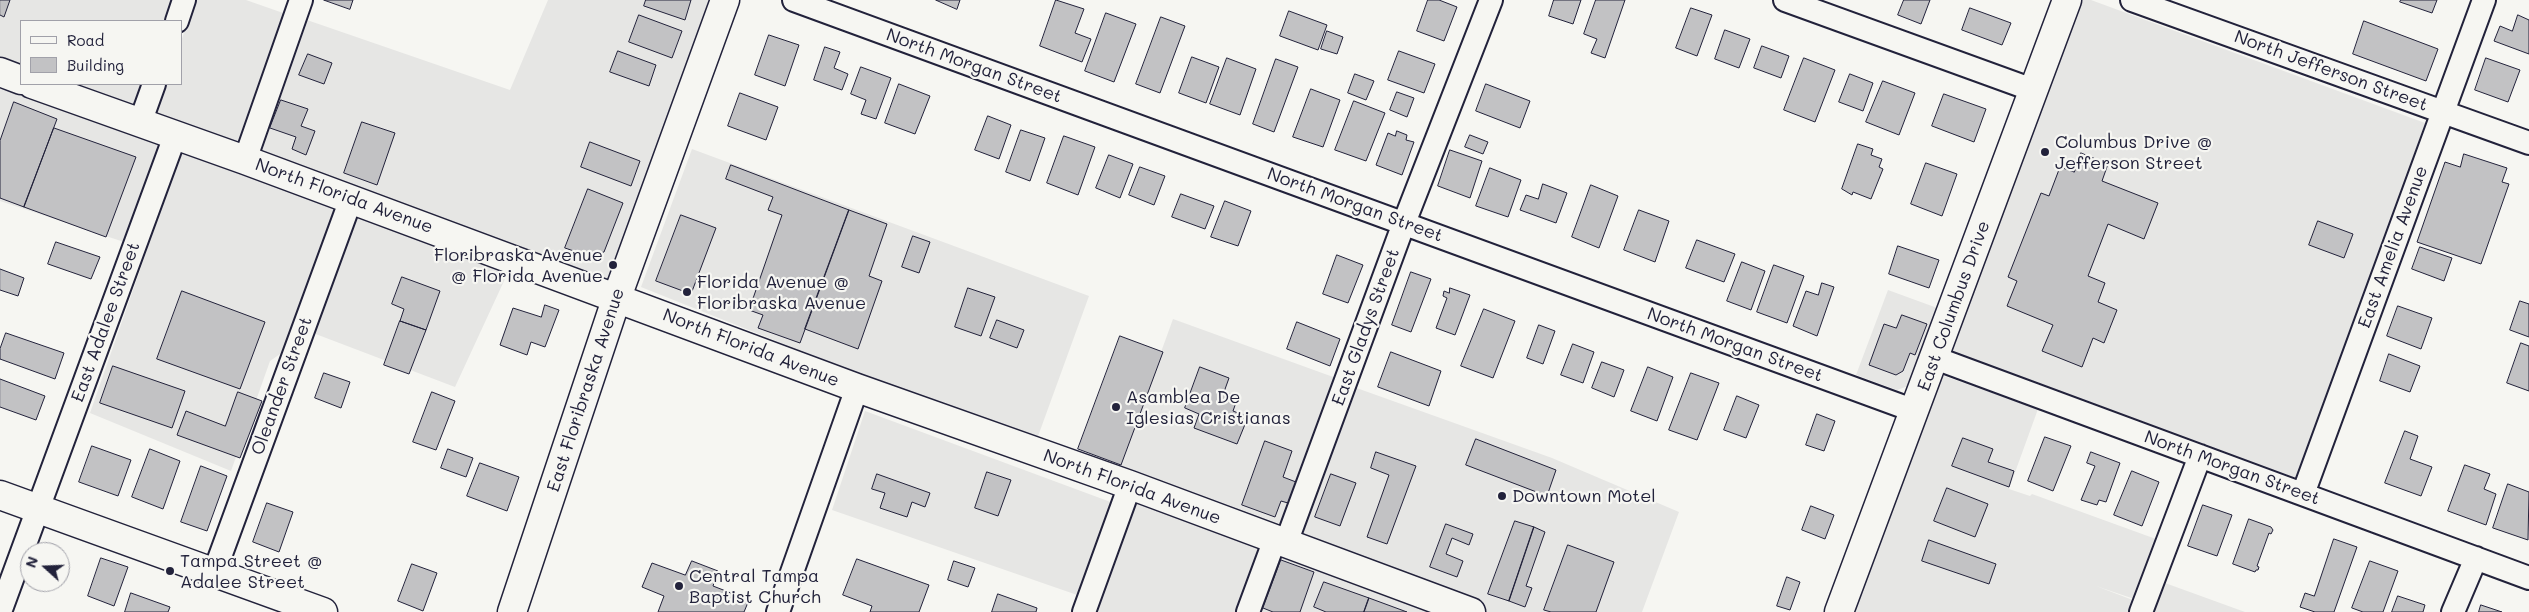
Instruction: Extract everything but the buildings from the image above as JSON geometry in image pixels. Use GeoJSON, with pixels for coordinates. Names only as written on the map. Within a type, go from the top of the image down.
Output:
{"type":"FeatureCollection","features":[{"type":"Feature","properties":{"kind":"main road","name":"East Floribraska Avenue"},"geometry":{"type":"LineString","coordinates":[[512,612],[617,297],[725,0]]}},
{"type":"Feature","properties":{"kind":"main road","name":"East Columbus Drive"},"geometry":{"type":"LineString","coordinates":[[1839,612],[2067,0]]}},
{"type":"Feature","properties":{"kind":"main road"},"geometry":{"type":"LineString","coordinates":[[0,72],[20,80]]}},
{"type":"Feature","properties":{"kind":"main road","name":"North Florida Avenue"},"geometry":{"type":"LineString","coordinates":[[35,85],[245,160],[857,388],[1130,485],[1470,612]]}},
{"type":"Feature","properties":{"kind":"main road"},"geometry":{"type":"LineString","coordinates":[[0,495],[323,612]]}},
{"type":"Feature","properties":{"kind":"street"},"geometry":{"type":"LineString","coordinates":[[177,20],[184,0]]}},
{"type":"Feature","properties":{"kind":"street"},"geometry":{"type":"LineString","coordinates":[[245,160],[300,0]]}},
{"type":"Feature","properties":{"kind":"street","name":"North Morgan Street"},"geometry":{"type":"LineString","coordinates":[[794,0],[1915,412]]}},
{"type":"Feature","properties":{"kind":"street","name":"East Gladys Street"},"geometry":{"type":"LineString","coordinates":[[1248,612],[1280,541],[1491,0]]}},
{"type":"Feature","properties":{"kind":"street"},"geometry":{"type":"LineString","coordinates":[[1785,0],[1824,7],[2033,90]]}},
{"type":"Feature","properties":{"kind":"street","name":"North Jefferson Street"},"geometry":{"type":"LineString","coordinates":[[2132,0],[2529,143]]}},
{"type":"Feature","properties":{"kind":"street","name":"East Amelia Avenue"},"geometry":{"type":"LineString","coordinates":[[2303,494],[2484,0]]}},
{"type":"Feature","properties":{"kind":"street"},"geometry":{"type":"LineString","coordinates":[[140,123],[154,85]]}},
{"type":"Feature","properties":{"kind":"street","name":"East Adalee Street"},"geometry":{"type":"LineString","coordinates":[[0,612],[175,136]]}},
{"type":"Feature","properties":{"kind":"street","name":"Oleander Street"},"geometry":{"type":"LineString","coordinates":[[214,573],[351,199]]}},
{"type":"Feature","properties":{"kind":"street","name":"North Morgan Street"},"geometry":{"type":"LineString","coordinates":[[1935,358],[2529,578]]}},
{"type":"Feature","properties":{"kind":"street"},"geometry":{"type":"LineString","coordinates":[[778,612],[857,388]]}},
{"type":"Feature","properties":{"kind":"street"},"geometry":{"type":"LineString","coordinates":[[2141,612],[2200,456]]}},
{"type":"Feature","properties":{"kind":"street"},"geometry":{"type":"LineString","coordinates":[[1084,612],[1130,485]]}},
{"type":"Feature","properties":{"kind":"street"},"geometry":{"type":"LineString","coordinates":[[2453,612],[2476,558]]}},
{"type":"Feature","properties":{"kind":"shaded area"},"geometry":{"type":"Polygon","coordinates":[[[0,0],[173,0],[165,20],[20,20],[20,69],[0,62],[0,0]]]}},
{"type":"Feature","properties":{"kind":"shaded area"},"geometry":{"type":"Polygon","coordinates":[[[196,0],[246,0],[286,14],[238,147],[153,118],[166,85],[182,85],[182,38],[196,0]]]}},
{"type":"Feature","properties":{"kind":"shaded area"},"geometry":{"type":"Polygon","coordinates":[[[548,0],[714,0],[610,284],[259,154],[307,20],[510,90],[548,0]]]}},
{"type":"Feature","properties":{"kind":"shaded area"},"geometry":{"type":"Polygon","coordinates":[[[2083,0],[2091,0],[2425,123],[2298,486],[1948,350],[2083,0]]]}},
{"type":"Feature","properties":{"kind":"shaded area"},"geometry":{"type":"Polygon","coordinates":[[[0,82],[161,141],[124,242],[0,201],[0,82]]]}},
{"type":"Feature","properties":{"kind":"shaded area"},"geometry":{"type":"Polygon","coordinates":[[[63,85],[142,85],[133,110],[63,85]]]}},
{"type":"Feature","properties":{"kind":"shaded area"},"geometry":{"type":"Polygon","coordinates":[[[182,149],[337,205],[283,352],[270,361],[231,471],[90,413],[147,250],[145,249],[182,149]]]}},
{"type":"Feature","properties":{"kind":"shaded area"},"geometry":{"type":"Polygon","coordinates":[[[692,149],[1089,296],[1037,439],[799,350],[641,287],[692,149]]]}},
{"type":"Feature","properties":{"kind":"shaded area"},"geometry":{"type":"Polygon","coordinates":[[[358,212],[510,268],[455,387],[313,333],[358,212]]]}},
{"type":"Feature","properties":{"kind":"shaded area"},"geometry":{"type":"Polygon","coordinates":[[[1888,290],[1940,309],[1911,385],[1897,390],[1856,375],[1888,290]]]}},
{"type":"Feature","properties":{"kind":"shaded area"},"geometry":{"type":"Polygon","coordinates":[[[1173,319],[1336,378],[1283,525],[1120,465],[1173,319]]]}},
{"type":"Feature","properties":{"kind":"shaded area"},"geometry":{"type":"Polygon","coordinates":[[[1941,375],[2038,409],[2009,489],[2030,496],[2032,494],[2167,543],[2143,602],[2096,586],[2138,602],[2135,612],[1855,612],[1941,375]]]}},
{"type":"Feature","properties":{"kind":"shaded area"},"geometry":{"type":"Polygon","coordinates":[[[1351,386],[1552,458],[1679,512],[1642,612],[1255,612],[1275,555],[1288,559],[1351,386]]]}},
{"type":"Feature","properties":{"kind":"shaded area"},"geometry":{"type":"Polygon","coordinates":[[[865,411],[1116,504],[1083,597],[832,510],[865,411]]]}},
{"type":"Feature","properties":{"kind":"shaded area"},"geometry":{"type":"Polygon","coordinates":[[[1131,488],[1270,539],[1244,612],[1086,612],[1131,488]]]}},
{"type":"Feature","properties":{"kind":"shaded area"},"geometry":{"type":"Polygon","coordinates":[[[2165,583],[2245,612],[2154,612],[2165,583]]]}},
{"type":"Feature","properties":{"kind":"place","name":"Columbus Drive @ Jefferson Street"},"geometry":{"type":"Point","coordinates":[2045,152]}},
{"type":"Feature","properties":{"kind":"place","name":"Floribraska Avenue @ Florida Avenue"},"geometry":{"type":"Point","coordinates":[613,265]}},
{"type":"Feature","properties":{"kind":"place","name":"Florida Avenue @ Floribraska Avenue"},"geometry":{"type":"Point","coordinates":[687,292]}},
{"type":"Feature","properties":{"kind":"place","name":"Asamblea De Iglesias Cristianas"},"geometry":{"type":"Point","coordinates":[1116,407]}},
{"type":"Feature","properties":{"kind":"place","name":"Downtown Motel"},"geometry":{"type":"Point","coordinates":[1502,496]}},
{"type":"Feature","properties":{"kind":"place","name":"Tampa Street @ Adalee Street"},"geometry":{"type":"Point","coordinates":[170,571]}},
{"type":"Feature","properties":{"kind":"place","name":"Central Tampa Baptist Church"},"geometry":{"type":"Point","coordinates":[679,586]}}]}
